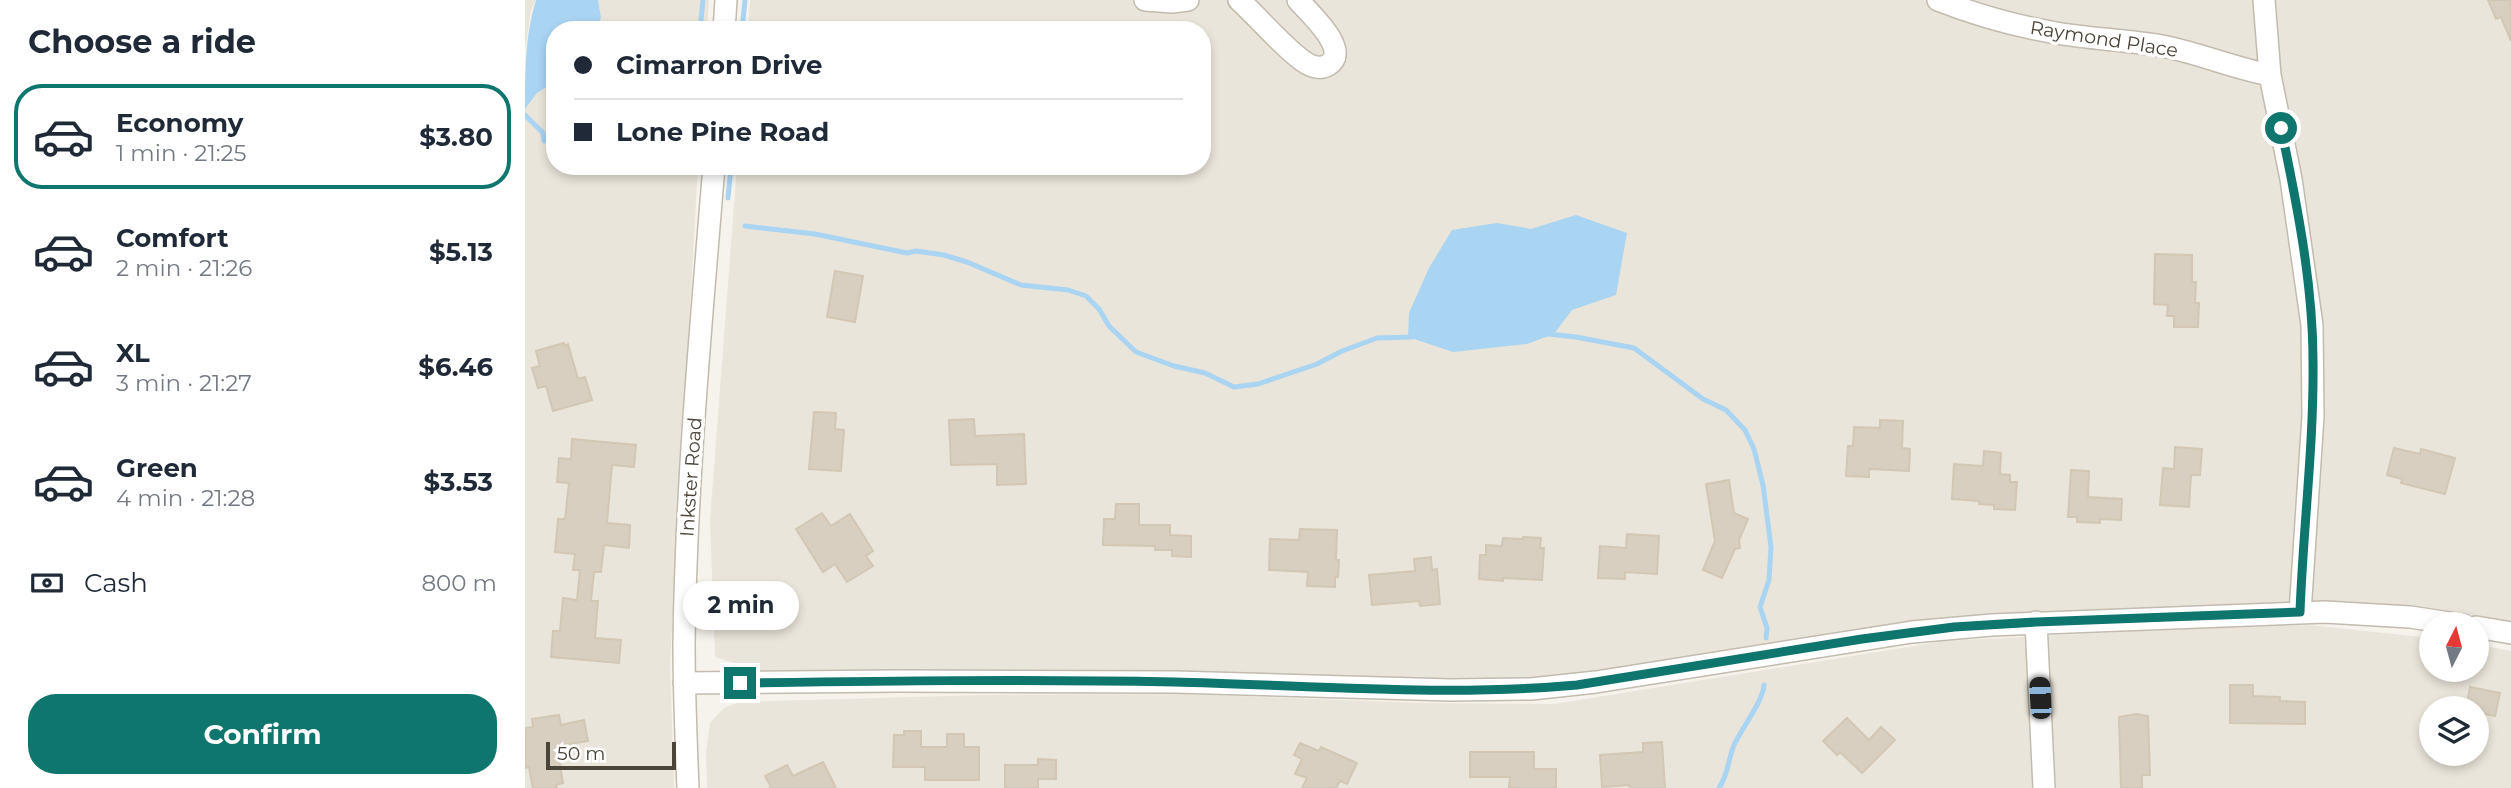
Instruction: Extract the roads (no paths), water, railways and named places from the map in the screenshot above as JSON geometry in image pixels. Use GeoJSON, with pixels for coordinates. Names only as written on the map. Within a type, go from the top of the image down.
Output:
{"type":"FeatureCollection","features":[{"type":"Feature","properties":{"kind":"street"},"geometry":{"type":"LineString","coordinates":[[725,21],[726,0]]}},
{"type":"Feature","properties":{"kind":"street"},"geometry":{"type":"LineString","coordinates":[[1145,0],[1188,0]]}},
{"type":"Feature","properties":{"kind":"street"},"geometry":{"type":"LineString","coordinates":[[1239,0],[1303,61],[1317,68],[1326,66],[1333,60],[1336,52],[1333,42],[1298,0]]}},
{"type":"Feature","properties":{"kind":"street","name":"Raymond Place"},"geometry":{"type":"LineString","coordinates":[[1938,0],[2015,24],[2056,33],[2166,47],[2270,75]]}},
{"type":"Feature","properties":{"kind":"street"},"geometry":{"type":"LineString","coordinates":[[2264,0],[2270,75],[2291,179],[2312,326],[2313,416],[2300,612]]}},
{"type":"Feature","properties":{"kind":"street","name":"Inkster Road"},"geometry":{"type":"LineString","coordinates":[[688,788],[684,683],[688,521],[713,175]]}},
{"type":"Feature","properties":{"kind":"street"},"geometry":{"type":"LineString","coordinates":[[684,683],[1175,682],[1450,690],[1531,689],[1587,684],[1912,632],[2036,622],[2300,612],[2369,614],[2419,620]]}},
{"type":"Feature","properties":{"kind":"street"},"geometry":{"type":"LineString","coordinates":[[2036,622],[2044,788]]}},
{"type":"Feature","properties":{"kind":"street"},"geometry":{"type":"LineString","coordinates":[[2489,629],[2511,633]]}},
{"type":"Feature","properties":{"kind":"water"},"geometry":{"type":"Polygon","coordinates":[[[536,0],[598,0],[601,17],[600,21],[546,21],[546,88],[537,93],[525,109],[526,67],[536,0]]]}},
{"type":"Feature","properties":{"kind":"water"},"geometry":{"type":"Polygon","coordinates":[[[1576,215],[1627,233],[1616,295],[1572,310],[1554,334],[1527,344],[1453,352],[1408,337],[1409,313],[1429,268],[1452,230],[1497,223],[1531,229],[1576,215]]]}},
{"type":"Feature","properties":{"kind":"waterway"},"geometry":{"type":"LineString","coordinates":[[701,21],[703,0]]}},
{"type":"Feature","properties":{"kind":"waterway"},"geometry":{"type":"LineString","coordinates":[[743,21],[745,0]]}},
{"type":"Feature","properties":{"kind":"waterway"},"geometry":{"type":"LineString","coordinates":[[525,115],[543,133],[546,141]]}},
{"type":"Feature","properties":{"kind":"waterway"},"geometry":{"type":"LineString","coordinates":[[728,198],[730,175]]}},
{"type":"Feature","properties":{"kind":"waterway"},"geometry":{"type":"LineString","coordinates":[[745,226],[815,234],[907,253],[916,251],[944,255],[1021,285],[1068,290],[1086,296],[1099,309],[1109,326],[1136,352],[1174,366],[1205,373],[1234,387],[1258,384],[1317,364],[1377,338],[1412,337]]}},
{"type":"Feature","properties":{"kind":"waterway"},"geometry":{"type":"LineString","coordinates":[[1548,334],[1634,348],[1703,399],[1726,410],[1745,430],[1754,449],[1763,485],[1771,547],[1769,580],[1760,607],[1767,628],[1766,638]]}},
{"type":"Feature","properties":{"kind":"waterway"},"geometry":{"type":"LineString","coordinates":[[1719,788],[1734,745],[1756,706],[1764,685]]}}]}
